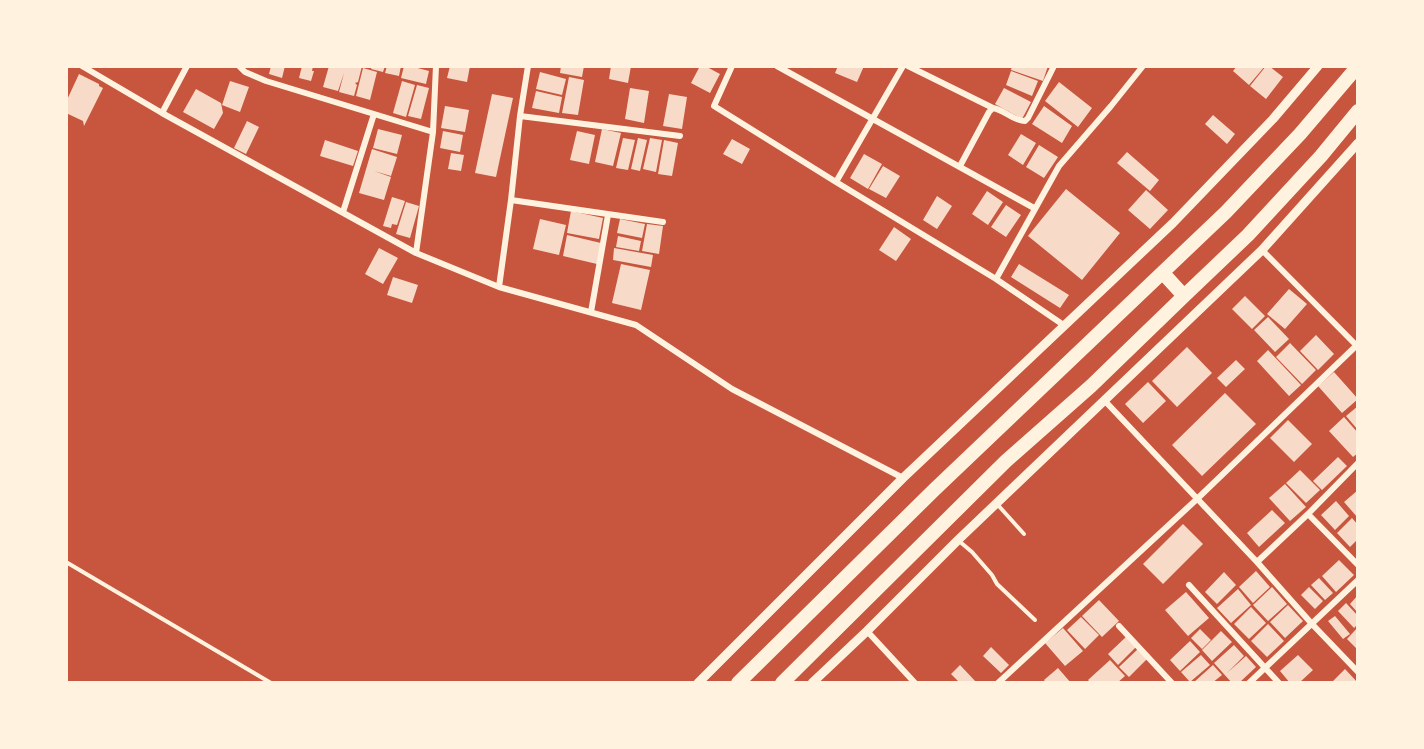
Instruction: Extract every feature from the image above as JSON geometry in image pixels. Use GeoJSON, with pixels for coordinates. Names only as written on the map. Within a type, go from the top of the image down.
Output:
{"type":"FeatureCollection","features":[{"type":"Feature","properties":{"kind":"highway"},"geometry":{"type":"LineString","coordinates":[[738,683],[934,490],[1226,212],[1292,143],[1358,66]]}},
{"type":"Feature","properties":{"kind":"highway"},"geometry":{"type":"LineString","coordinates":[[782,683],[1006,461],[1091,386],[1248,235],[1321,156],[1358,111]]}},
{"type":"Feature","properties":{"kind":"highway"},"geometry":{"type":"LineString","coordinates":[[1163,273],[1184,296]]}},
{"type":"Feature","properties":{"kind":"street"},"geometry":{"type":"LineString","coordinates":[[162,113],[187,66]]}},
{"type":"Feature","properties":{"kind":"street"},"geometry":{"type":"LineString","coordinates":[[239,66],[246,72],[266,81],[433,132]]}},
{"type":"Feature","properties":{"kind":"street"},"geometry":{"type":"LineString","coordinates":[[416,253],[433,132],[436,66]]}},
{"type":"Feature","properties":{"kind":"street"},"geometry":{"type":"LineString","coordinates":[[499,287],[528,66]]}},
{"type":"Feature","properties":{"kind":"street"},"geometry":{"type":"LineString","coordinates":[[732,66],[714,106],[996,279],[1065,326]]}},
{"type":"Feature","properties":{"kind":"street"},"geometry":{"type":"LineString","coordinates":[[777,66],[1034,208]]}},
{"type":"Feature","properties":{"kind":"street"},"geometry":{"type":"LineString","coordinates":[[836,182],[903,66]]}},
{"type":"Feature","properties":{"kind":"street"},"geometry":{"type":"LineString","coordinates":[[908,66],[1020,122],[1028,118],[1054,66]]}},
{"type":"Feature","properties":{"kind":"street"},"geometry":{"type":"LineString","coordinates":[[996,279],[1059,166],[1143,66]]}},
{"type":"Feature","properties":{"kind":"street"},"geometry":{"type":"LineString","coordinates":[[698,683],[903,478],[1173,223],[1273,119],[1318,66]]}},
{"type":"Feature","properties":{"kind":"street"},"geometry":{"type":"LineString","coordinates":[[84,67],[162,113],[416,253],[499,287],[636,325],[732,389],[903,478]]}},
{"type":"Feature","properties":{"kind":"street"},"geometry":{"type":"LineString","coordinates":[[960,166],[993,108]]}},
{"type":"Feature","properties":{"kind":"street"},"geometry":{"type":"LineString","coordinates":[[343,212],[374,114]]}},
{"type":"Feature","properties":{"kind":"street"},"geometry":{"type":"LineString","coordinates":[[520,116],[680,136]]}},
{"type":"Feature","properties":{"kind":"street"},"geometry":{"type":"LineString","coordinates":[[812,683],[958,540],[1262,250],[1358,143]]}},
{"type":"Feature","properties":{"kind":"street"},"geometry":{"type":"LineString","coordinates":[[511,200],[663,222]]}},
{"type":"Feature","properties":{"kind":"street"},"geometry":{"type":"LineString","coordinates":[[591,312],[608,215]]}},
{"type":"Feature","properties":{"kind":"street"},"geometry":{"type":"LineString","coordinates":[[1002,682],[1358,346],[1262,250]]}},
{"type":"Feature","properties":{"kind":"street"},"geometry":{"type":"LineString","coordinates":[[1104,400],[1358,672]]}},
{"type":"Feature","properties":{"kind":"street"},"geometry":{"type":"LineString","coordinates":[[1257,562],[1357,466]]}},
{"type":"Feature","properties":{"kind":"street"},"geometry":{"type":"LineString","coordinates":[[1308,514],[1358,565]]}},
{"type":"Feature","properties":{"kind":"street"},"geometry":{"type":"LineString","coordinates":[[1249,683],[1358,580]]}},
{"type":"Feature","properties":{"kind":"street"},"geometry":{"type":"LineString","coordinates":[[1188,585],[1279,683]]}},
{"type":"Feature","properties":{"kind":"street"},"geometry":{"type":"LineString","coordinates":[[1119,626],[1172,683]]}},
{"type":"Feature","properties":{"kind":"street"},"geometry":{"type":"LineString","coordinates":[[867,631],[915,683]]}},
{"type":"Feature","properties":{"kind":"lane"},"geometry":{"type":"LineString","coordinates":[[997,504],[1024,534]]}},
{"type":"Feature","properties":{"kind":"lane"},"geometry":{"type":"LineString","coordinates":[[958,540],[972,552],[997,584],[1035,620]]}},
{"type":"Feature","properties":{"kind":"lane"},"geometry":{"type":"LineString","coordinates":[[66,562],[271,683]]}},
{"type":"Feature","properties":{"kind":"building"},"geometry":{"type":"Polygon","coordinates":[[[271,66],[285,66],[282,78],[269,74],[271,66]]]}},
{"type":"Feature","properties":{"kind":"building"},"geometry":{"type":"Polygon","coordinates":[[[302,66],[313,66],[311,81],[299,78],[302,66]]]}},
{"type":"Feature","properties":{"kind":"building"},"geometry":{"type":"Polygon","coordinates":[[[329,66],[362,66],[358,82],[355,83],[357,85],[354,96],[339,92],[344,73],[338,91],[323,87],[329,66]]]}},
{"type":"Feature","properties":{"kind":"building"},"geometry":{"type":"Polygon","coordinates":[[[372,66],[385,66],[383,72],[371,69],[372,66]]]}},
{"type":"Feature","properties":{"kind":"building"},"geometry":{"type":"Polygon","coordinates":[[[387,66],[401,66],[399,76],[385,73],[387,66]]]}},
{"type":"Feature","properties":{"kind":"building"},"geometry":{"type":"Polygon","coordinates":[[[404,66],[429,71],[426,84],[401,78],[404,66]]]}},
{"type":"Feature","properties":{"kind":"building"},"geometry":{"type":"Polygon","coordinates":[[[450,66],[470,66],[467,82],[447,78],[450,66]]]}},
{"type":"Feature","properties":{"kind":"building"},"geometry":{"type":"Polygon","coordinates":[[[561,66],[584,66],[582,77],[560,73],[561,66]]]}},
{"type":"Feature","properties":{"kind":"building"},"geometry":{"type":"Polygon","coordinates":[[[611,66],[631,66],[628,83],[609,79],[611,66]]]}},
{"type":"Feature","properties":{"kind":"building"},"geometry":{"type":"Polygon","coordinates":[[[700,66],[705,66],[720,74],[710,93],[691,83],[700,66]]]}},
{"type":"Feature","properties":{"kind":"building"},"geometry":{"type":"Polygon","coordinates":[[[838,66],[864,66],[857,82],[835,73],[838,66]]]}},
{"type":"Feature","properties":{"kind":"building"},"geometry":{"type":"Polygon","coordinates":[[[1012,66],[1048,66],[1043,81],[1011,70],[1012,66]]]}},
{"type":"Feature","properties":{"kind":"building"},"geometry":{"type":"Polygon","coordinates":[[[1237,66],[1265,66],[1249,85],[1233,71],[1237,66]]]}},
{"type":"Feature","properties":{"kind":"building"},"geometry":{"type":"Polygon","coordinates":[[[1266,66],[1283,77],[1266,99],[1250,86],[1266,66]]]}},
{"type":"Feature","properties":{"kind":"building"},"geometry":{"type":"Polygon","coordinates":[[[363,68],[377,72],[370,100],[356,96],[363,68]]]}},
{"type":"Feature","properties":{"kind":"building"},"geometry":{"type":"Polygon","coordinates":[[[1011,71],[1038,81],[1032,96],[1006,85],[1011,71]]]}},
{"type":"Feature","properties":{"kind":"building"},"geometry":{"type":"Polygon","coordinates":[[[540,72],[566,79],[562,95],[536,89],[540,72]]]}},
{"type":"Feature","properties":{"kind":"building"},"geometry":{"type":"Polygon","coordinates":[[[79,74],[103,88],[84,126],[83,121],[66,113],[66,102],[79,74]]]}},
{"type":"Feature","properties":{"kind":"building"},"geometry":{"type":"Polygon","coordinates":[[[569,77],[584,80],[578,115],[562,113],[569,77]]]}},
{"type":"Feature","properties":{"kind":"building"},"geometry":{"type":"Polygon","coordinates":[[[230,81],[249,87],[240,112],[222,105],[230,81]]]}},
{"type":"Feature","properties":{"kind":"building"},"geometry":{"type":"Polygon","coordinates":[[[402,81],[415,85],[406,117],[393,113],[402,81]]]}},
{"type":"Feature","properties":{"kind":"building"},"geometry":{"type":"Polygon","coordinates":[[[1059,82],[1092,108],[1078,127],[1045,101],[1059,82]]]}},
{"type":"Feature","properties":{"kind":"building"},"geometry":{"type":"Polygon","coordinates":[[[417,85],[429,88],[421,119],[408,116],[417,85]]]}},
{"type":"Feature","properties":{"kind":"building"},"geometry":{"type":"Polygon","coordinates":[[[630,88],[649,91],[644,123],[625,119],[630,88]]]}},
{"type":"Feature","properties":{"kind":"building"},"geometry":{"type":"Polygon","coordinates":[[[1004,88],[1031,102],[1022,119],[995,104],[1004,88]]]}},
{"type":"Feature","properties":{"kind":"building"},"geometry":{"type":"Polygon","coordinates":[[[196,89],[221,103],[223,113],[214,129],[183,112],[196,89]]]}},
{"type":"Feature","properties":{"kind":"building"},"geometry":{"type":"Polygon","coordinates":[[[536,91],[562,97],[559,113],[532,108],[536,91]]]}},
{"type":"Feature","properties":{"kind":"building"},"geometry":{"type":"Polygon","coordinates":[[[492,94],[513,98],[496,177],[475,173],[492,94]]]}},
{"type":"Feature","properties":{"kind":"building"},"geometry":{"type":"Polygon","coordinates":[[[669,94],[687,97],[682,129],[663,126],[669,94]]]}},
{"type":"Feature","properties":{"kind":"building"},"geometry":{"type":"Polygon","coordinates":[[[445,106],[469,110],[465,132],[441,128],[445,106]]]}},
{"type":"Feature","properties":{"kind":"building"},"geometry":{"type":"Polygon","coordinates":[[[1044,106],[1072,126],[1062,143],[1032,124],[1044,106]]]}},
{"type":"Feature","properties":{"kind":"building"},"geometry":{"type":"Polygon","coordinates":[[[1213,115],[1235,134],[1227,144],[1205,124],[1213,115]]]}},
{"type":"Feature","properties":{"kind":"building"},"geometry":{"type":"Polygon","coordinates":[[[247,121],[259,127],[246,154],[234,148],[247,121]]]}},
{"type":"Feature","properties":{"kind":"building"},"geometry":{"type":"Polygon","coordinates":[[[378,129],[402,135],[397,154],[373,148],[378,129]]]}},
{"type":"Feature","properties":{"kind":"building"},"geometry":{"type":"Polygon","coordinates":[[[602,129],[621,133],[613,166],[595,162],[602,129]]]}},
{"type":"Feature","properties":{"kind":"building"},"geometry":{"type":"Polygon","coordinates":[[[443,131],[463,135],[460,152],[440,148],[443,131]]]}},
{"type":"Feature","properties":{"kind":"building"},"geometry":{"type":"Polygon","coordinates":[[[577,131],[595,135],[589,164],[570,160],[577,131]]]}},
{"type":"Feature","properties":{"kind":"building"},"geometry":{"type":"Polygon","coordinates":[[[1021,134],[1036,143],[1023,165],[1008,155],[1021,134]]]}},
{"type":"Feature","properties":{"kind":"building"},"geometry":{"type":"Polygon","coordinates":[[[623,138],[635,140],[628,170],[616,168],[623,138]]]}},
{"type":"Feature","properties":{"kind":"building"},"geometry":{"type":"Polygon","coordinates":[[[638,138],[647,140],[640,171],[631,169],[638,138]]]}},
{"type":"Feature","properties":{"kind":"building"},"geometry":{"type":"Polygon","coordinates":[[[650,138],[662,140],[656,172],[643,169],[650,138]]]}},
{"type":"Feature","properties":{"kind":"building"},"geometry":{"type":"Polygon","coordinates":[[[732,139],[750,149],[742,164],[723,154],[732,139]]]}},
{"type":"Feature","properties":{"kind":"building"},"geometry":{"type":"Polygon","coordinates":[[[325,140],[358,151],[353,166],[320,156],[325,140]]]}},
{"type":"Feature","properties":{"kind":"building"},"geometry":{"type":"Polygon","coordinates":[[[664,140],[678,143],[672,176],[658,174],[664,140]]]}},
{"type":"Feature","properties":{"kind":"building"},"geometry":{"type":"Polygon","coordinates":[[[1039,145],[1058,157],[1044,178],[1026,167],[1039,145]]]}},
{"type":"Feature","properties":{"kind":"building"},"geometry":{"type":"Polygon","coordinates":[[[372,149],[397,157],[391,176],[374,171],[391,177],[384,200],[359,193],[372,149]]]}},
{"type":"Feature","properties":{"kind":"building"},"geometry":{"type":"Polygon","coordinates":[[[1127,152],[1159,180],[1150,191],[1117,163],[1127,152]]]}},
{"type":"Feature","properties":{"kind":"building"},"geometry":{"type":"Polygon","coordinates":[[[451,153],[464,155],[461,171],[448,169],[451,153]]]}},
{"type":"Feature","properties":{"kind":"building"},"geometry":{"type":"Polygon","coordinates":[[[864,154],[882,164],[868,189],[850,178],[864,154]]]}},
{"type":"Feature","properties":{"kind":"building"},"geometry":{"type":"Polygon","coordinates":[[[883,166],[900,176],[886,198],[869,189],[883,166]]]}},
{"type":"Feature","properties":{"kind":"building"},"geometry":{"type":"Polygon","coordinates":[[[1066,189],[1120,233],[1082,280],[1028,236],[1066,189]]]}},
{"type":"Feature","properties":{"kind":"building"},"geometry":{"type":"Polygon","coordinates":[[[1146,190],[1168,210],[1150,229],[1128,210],[1146,190]]]}},
{"type":"Feature","properties":{"kind":"building"},"geometry":{"type":"Polygon","coordinates":[[[987,191],[1003,202],[988,225],[972,214],[987,191]]]}},
{"type":"Feature","properties":{"kind":"building"},"geometry":{"type":"Polygon","coordinates":[[[937,196],[952,206],[937,229],[923,220],[937,196]]]}},
{"type":"Feature","properties":{"kind":"building"},"geometry":{"type":"Polygon","coordinates":[[[392,197],[405,201],[397,225],[392,224],[391,228],[383,226],[392,197]]]}},
{"type":"Feature","properties":{"kind":"building"},"geometry":{"type":"Polygon","coordinates":[[[406,202],[419,206],[410,238],[396,234],[406,202]]]}},
{"type":"Feature","properties":{"kind":"building"},"geometry":{"type":"Polygon","coordinates":[[[1006,205],[1021,215],[1006,237],[991,227],[1006,205]]]}},
{"type":"Feature","properties":{"kind":"building"},"geometry":{"type":"Polygon","coordinates":[[[571,211],[603,218],[599,239],[567,233],[571,211]]]}},
{"type":"Feature","properties":{"kind":"building"},"geometry":{"type":"Polygon","coordinates":[[[540,219],[566,225],[559,255],[533,249],[540,219]]]}},
{"type":"Feature","properties":{"kind":"building"},"geometry":{"type":"Polygon","coordinates":[[[620,219],[645,224],[642,238],[617,233],[620,219]]]}},
{"type":"Feature","properties":{"kind":"building"},"geometry":{"type":"Polygon","coordinates":[[[647,224],[663,226],[659,254],[642,251],[647,224]]]}},
{"type":"Feature","properties":{"kind":"building"},"geometry":{"type":"Polygon","coordinates":[[[894,227],[911,239],[896,261],[879,250],[894,227]]]}},
{"type":"Feature","properties":{"kind":"building"},"geometry":{"type":"Polygon","coordinates":[[[567,235],[601,243],[597,264],[563,256],[567,235]]]}},
{"type":"Feature","properties":{"kind":"building"},"geometry":{"type":"Polygon","coordinates":[[[618,236],[641,241],[639,251],[616,247],[618,236]]]}},
{"type":"Feature","properties":{"kind":"building"},"geometry":{"type":"Polygon","coordinates":[[[379,248],[398,258],[383,284],[365,274],[379,248]]]}},
{"type":"Feature","properties":{"kind":"building"},"geometry":{"type":"Polygon","coordinates":[[[614,248],[653,255],[651,267],[613,260],[614,248]]]}},
{"type":"Feature","properties":{"kind":"building"},"geometry":{"type":"Polygon","coordinates":[[[621,264],[650,270],[641,310],[612,303],[621,264]]]}},
{"type":"Feature","properties":{"kind":"building"},"geometry":{"type":"Polygon","coordinates":[[[1019,264],[1069,295],[1060,308],[1011,277],[1019,264]]]}},
{"type":"Feature","properties":{"kind":"building"},"geometry":{"type":"Polygon","coordinates":[[[393,277],[418,285],[412,303],[387,295],[393,277]]]}},
{"type":"Feature","properties":{"kind":"building"},"geometry":{"type":"Polygon","coordinates":[[[1289,289],[1307,304],[1285,329],[1267,314],[1289,289]]]}},
{"type":"Feature","properties":{"kind":"building"},"geometry":{"type":"Polygon","coordinates":[[[1245,296],[1265,316],[1252,329],[1232,309],[1245,296]]]}},
{"type":"Feature","properties":{"kind":"building"},"geometry":{"type":"Polygon","coordinates":[[[1268,317],[1289,339],[1275,352],[1254,330],[1268,317]]]}},
{"type":"Feature","properties":{"kind":"building"},"geometry":{"type":"Polygon","coordinates":[[[1316,335],[1334,354],[1318,370],[1300,351],[1316,335]]]}},
{"type":"Feature","properties":{"kind":"building"},"geometry":{"type":"Polygon","coordinates":[[[1290,343],[1316,370],[1302,384],[1276,357],[1290,343]]]}},
{"type":"Feature","properties":{"kind":"building"},"geometry":{"type":"Polygon","coordinates":[[[1187,347],[1212,373],[1177,407],[1152,381],[1187,347]]]}},
{"type":"Feature","properties":{"kind":"building"},"geometry":{"type":"Polygon","coordinates":[[[1268,350],[1301,385],[1289,396],[1257,361],[1268,350]]]}},
{"type":"Feature","properties":{"kind":"building"},"geometry":{"type":"Polygon","coordinates":[[[1236,360],[1245,369],[1226,387],[1217,378],[1236,360]]]}},
{"type":"Feature","properties":{"kind":"building"},"geometry":{"type":"Polygon","coordinates":[[[1334,372],[1358,399],[1342,413],[1318,386],[1334,372]]]}},
{"type":"Feature","properties":{"kind":"building"},"geometry":{"type":"Polygon","coordinates":[[[1148,382],[1166,401],[1143,423],[1125,404],[1148,382]]]}},
{"type":"Feature","properties":{"kind":"building"},"geometry":{"type":"Polygon","coordinates":[[[1225,393],[1256,424],[1202,476],[1172,445],[1225,393]]]}},
{"type":"Feature","properties":{"kind":"building"},"geometry":{"type":"Polygon","coordinates":[[[1358,406],[1358,430],[1346,416],[1358,406]]]}},
{"type":"Feature","properties":{"kind":"building"},"geometry":{"type":"Polygon","coordinates":[[[1344,417],[1358,433],[1358,453],[1353,457],[1329,431],[1344,417]]]}},
{"type":"Feature","properties":{"kind":"building"},"geometry":{"type":"Polygon","coordinates":[[[1288,420],[1312,444],[1294,462],[1270,438],[1288,420]]]}},
{"type":"Feature","properties":{"kind":"building"},"geometry":{"type":"Polygon","coordinates":[[[1338,457],[1347,466],[1322,490],[1313,481],[1338,457]]]}},
{"type":"Feature","properties":{"kind":"building"},"geometry":{"type":"Polygon","coordinates":[[[1300,470],[1320,490],[1306,503],[1286,483],[1300,470]]]}},
{"type":"Feature","properties":{"kind":"building"},"geometry":{"type":"Polygon","coordinates":[[[1285,484],[1306,507],[1290,521],[1269,498],[1285,484]]]}},
{"type":"Feature","properties":{"kind":"building"},"geometry":{"type":"Polygon","coordinates":[[[1358,490],[1358,518],[1344,502],[1358,490]]]}},
{"type":"Feature","properties":{"kind":"building"},"geometry":{"type":"Polygon","coordinates":[[[1336,501],[1349,516],[1335,530],[1321,515],[1336,501]]]}},
{"type":"Feature","properties":{"kind":"building"},"geometry":{"type":"Polygon","coordinates":[[[1272,510],[1285,523],[1259,547],[1247,533],[1272,510]]]}},
{"type":"Feature","properties":{"kind":"building"},"geometry":{"type":"Polygon","coordinates":[[[1352,518],[1358,525],[1358,539],[1350,547],[1337,533],[1352,518]]]}},
{"type":"Feature","properties":{"kind":"building"},"geometry":{"type":"Polygon","coordinates":[[[1183,524],[1203,544],[1163,584],[1143,564],[1183,524]]]}},
{"type":"Feature","properties":{"kind":"building"},"geometry":{"type":"Polygon","coordinates":[[[1339,560],[1354,575],[1336,592],[1322,576],[1339,560]]]}},
{"type":"Feature","properties":{"kind":"building"},"geometry":{"type":"Polygon","coordinates":[[[1256,571],[1270,587],[1253,603],[1239,587],[1256,571]]]}},
{"type":"Feature","properties":{"kind":"building"},"geometry":{"type":"Polygon","coordinates":[[[1224,572],[1236,585],[1217,604],[1205,592],[1224,572]]]}},
{"type":"Feature","properties":{"kind":"building"},"geometry":{"type":"Polygon","coordinates":[[[1319,578],[1333,593],[1325,600],[1311,585],[1319,578]]]}},
{"type":"Feature","properties":{"kind":"building"},"geometry":{"type":"Polygon","coordinates":[[[1272,587],[1287,604],[1268,621],[1253,605],[1272,587]]]}},
{"type":"Feature","properties":{"kind":"building"},"geometry":{"type":"Polygon","coordinates":[[[1309,587],[1323,601],[1315,609],[1301,595],[1309,587]]]}},
{"type":"Feature","properties":{"kind":"building"},"geometry":{"type":"Polygon","coordinates":[[[1238,589],[1251,605],[1231,623],[1217,608],[1238,589]]]}},
{"type":"Feature","properties":{"kind":"building"},"geometry":{"type":"Polygon","coordinates":[[[1186,592],[1209,618],[1188,636],[1165,610],[1186,592]]]}},
{"type":"Feature","properties":{"kind":"building"},"geometry":{"type":"Polygon","coordinates":[[[1358,595],[1358,613],[1350,604],[1358,595]]]}},
{"type":"Feature","properties":{"kind":"building"},"geometry":{"type":"Polygon","coordinates":[[[1099,600],[1119,621],[1102,637],[1082,616],[1099,600]]]}},
{"type":"Feature","properties":{"kind":"building"},"geometry":{"type":"Polygon","coordinates":[[[1346,603],[1358,616],[1358,624],[1354,628],[1338,611],[1346,603]]]}},
{"type":"Feature","properties":{"kind":"building"},"geometry":{"type":"Polygon","coordinates":[[[1288,605],[1303,621],[1285,638],[1270,622],[1288,605]]]}},
{"type":"Feature","properties":{"kind":"building"},"geometry":{"type":"Polygon","coordinates":[[[1251,607],[1266,623],[1249,639],[1234,624],[1251,607]]]}},
{"type":"Feature","properties":{"kind":"building"},"geometry":{"type":"Polygon","coordinates":[[[1335,616],[1350,634],[1343,639],[1328,621],[1335,616]]]}},
{"type":"Feature","properties":{"kind":"building"},"geometry":{"type":"Polygon","coordinates":[[[1081,617],[1099,635],[1085,649],[1067,630],[1081,617]]]}},
{"type":"Feature","properties":{"kind":"building"},"geometry":{"type":"Polygon","coordinates":[[[1268,624],[1284,641],[1267,657],[1251,641],[1268,624]]]}},
{"type":"Feature","properties":{"kind":"building"},"geometry":{"type":"Polygon","coordinates":[[[1358,627],[1358,650],[1347,639],[1358,627]]]}},
{"type":"Feature","properties":{"kind":"building"},"geometry":{"type":"Polygon","coordinates":[[[1063,628],[1083,651],[1065,666],[1045,643],[1063,628]]]}},
{"type":"Feature","properties":{"kind":"building"},"geometry":{"type":"Polygon","coordinates":[[[1200,629],[1211,640],[1202,649],[1191,638],[1200,629]]]}},
{"type":"Feature","properties":{"kind":"building"},"geometry":{"type":"Polygon","coordinates":[[[1221,631],[1232,642],[1212,661],[1202,650],[1221,631]]]}},
{"type":"Feature","properties":{"kind":"building"},"geometry":{"type":"Polygon","coordinates":[[[1127,636],[1137,646],[1118,665],[1108,654],[1127,636]]]}},
{"type":"Feature","properties":{"kind":"building"},"geometry":{"type":"Polygon","coordinates":[[[1190,641],[1200,652],[1180,671],[1170,660],[1190,641]]]}},
{"type":"Feature","properties":{"kind":"building"},"geometry":{"type":"Polygon","coordinates":[[[1234,645],[1244,656],[1227,673],[1246,656],[1256,667],[1239,683],[1232,683],[1214,663],[1234,645]]]}},
{"type":"Feature","properties":{"kind":"building"},"geometry":{"type":"Polygon","coordinates":[[[991,647],[1009,665],[1001,673],[983,656],[991,647]]]}},
{"type":"Feature","properties":{"kind":"building"},"geometry":{"type":"Polygon","coordinates":[[[1138,649],[1147,659],[1129,677],[1119,667],[1138,649]]]}},
{"type":"Feature","properties":{"kind":"building"},"geometry":{"type":"Polygon","coordinates":[[[1201,655],[1210,665],[1190,682],[1181,672],[1201,655]]]}},
{"type":"Feature","properties":{"kind":"building"},"geometry":{"type":"Polygon","coordinates":[[[1298,655],[1313,670],[1299,683],[1290,683],[1280,671],[1298,655]]]}},
{"type":"Feature","properties":{"kind":"building"},"geometry":{"type":"Polygon","coordinates":[[[1110,660],[1125,676],[1117,683],[1091,683],[1088,680],[1110,660]]]}},
{"type":"Feature","properties":{"kind":"building"},"geometry":{"type":"Polygon","coordinates":[[[960,665],[977,683],[960,683],[951,674],[960,665]]]}},
{"type":"Feature","properties":{"kind":"building"},"geometry":{"type":"Polygon","coordinates":[[[1213,665],[1222,675],[1212,683],[1193,683],[1213,665]]]}},
{"type":"Feature","properties":{"kind":"building"},"geometry":{"type":"Polygon","coordinates":[[[1058,668],[1071,683],[1046,683],[1044,680],[1058,668]]]}},
{"type":"Feature","properties":{"kind":"building"},"geometry":{"type":"Polygon","coordinates":[[[1345,669],[1358,683],[1331,683],[1345,669]]]}}]}
